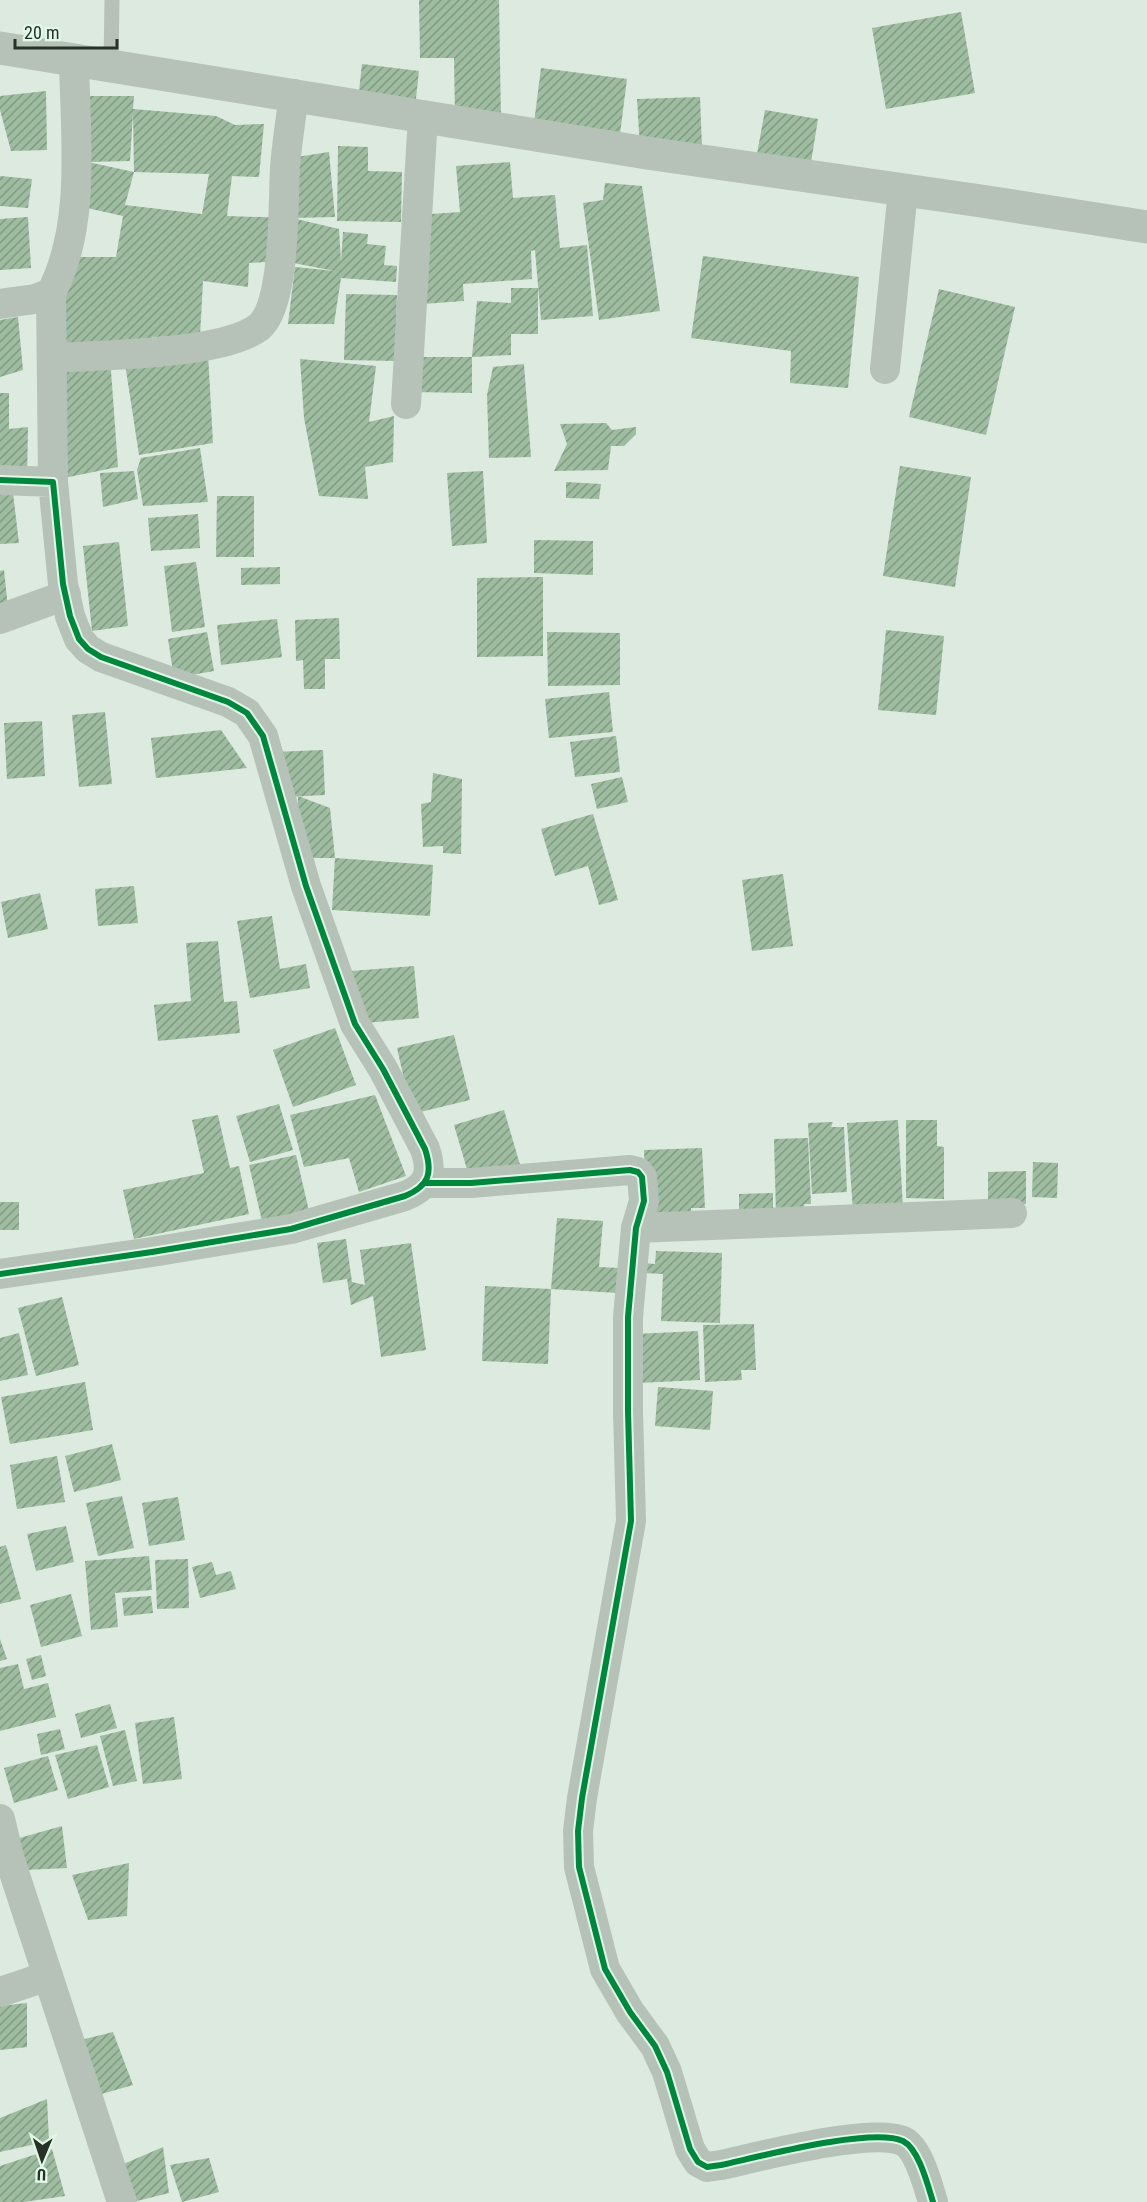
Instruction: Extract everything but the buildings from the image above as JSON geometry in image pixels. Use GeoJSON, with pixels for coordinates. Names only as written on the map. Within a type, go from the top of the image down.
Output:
{"type":"FeatureCollection","features":[{"type":"Feature","properties":{"kind":"street"},"geometry":{"type":"LineString","coordinates":[[0,48],[647,153],[1147,227]]}},
{"type":"Feature","properties":{"kind":"street"},"geometry":{"type":"LineString","coordinates":[[0,1274],[291,1229],[405,1196],[418,1190],[425,1183],[429,1161],[383,1069],[355,1024],[306,886],[263,736],[247,713],[228,702],[131,670],[101,657],[88,649],[74,629],[66,595],[53,482],[51,293],[66,256],[76,206],[74,59]]}},
{"type":"Feature","properties":{"kind":"street"},"geometry":{"type":"LineString","coordinates":[[53,358],[167,351],[233,339],[259,326],[267,315],[273,299],[280,264],[285,166],[294,94]]}},
{"type":"Feature","properties":{"kind":"street"},"geometry":{"type":"LineString","coordinates":[[406,404],[423,116]]}},
{"type":"Feature","properties":{"kind":"street"},"geometry":{"type":"LineString","coordinates":[[885,369],[903,190]]}},
{"type":"Feature","properties":{"kind":"street"},"geometry":{"type":"LineString","coordinates":[[0,304],[35,299],[51,293]]}},
{"type":"Feature","properties":{"kind":"street"},"geometry":{"type":"LineString","coordinates":[[0,480],[53,482]]}},
{"type":"Feature","properties":{"kind":"street"},"geometry":{"type":"LineString","coordinates":[[0,619],[66,595]]}},
{"type":"Feature","properties":{"kind":"street"},"geometry":{"type":"LineString","coordinates":[[425,1183],[471,1183],[630,1170],[638,1172],[642,1177],[644,1200],[636,1228],[628,1317],[631,1521],[578,1831],[579,1867],[605,1969],[630,2013],[659,2055],[667,2072],[690,2149],[698,2162],[707,2167],[721,2165],[841,2140],[878,2138],[903,2141],[916,2155],[933,2202]]}},
{"type":"Feature","properties":{"kind":"street"},"geometry":{"type":"LineString","coordinates":[[636,1228],[1012,1213]]}},
{"type":"Feature","properties":{"kind":"street"},"geometry":{"type":"LineString","coordinates":[[0,1819],[9,1857],[122,2202]]}},
{"type":"Feature","properties":{"kind":"street"},"geometry":{"type":"LineString","coordinates":[[0,1992],[48,1976]]}},
{"type":"Feature","properties":{"kind":"lane"},"geometry":{"type":"LineString","coordinates":[[111,0],[111,65]]}},
{"type":"Feature","properties":{"kind":"cycle path"},"geometry":{"type":"LineString","coordinates":[[0,480],[53,482],[63,584],[70,616],[79,639],[88,649],[101,657],[228,702],[247,713],[263,736],[306,886],[355,1024],[383,1069],[425,1149],[429,1165],[429,1172],[424,1183],[405,1196],[291,1229],[0,1274]]}},
{"type":"Feature","properties":{"kind":"cycle path"},"geometry":{"type":"LineString","coordinates":[[425,1183],[471,1183],[630,1170],[638,1172],[642,1177],[644,1201],[636,1228],[628,1317],[631,1521],[578,1831],[579,1867],[605,1969],[630,2012],[655,2046],[667,2072],[690,2149],[698,2162],[707,2167],[841,2140],[888,2138],[903,2141],[914,2152],[933,2202]]}}]}
